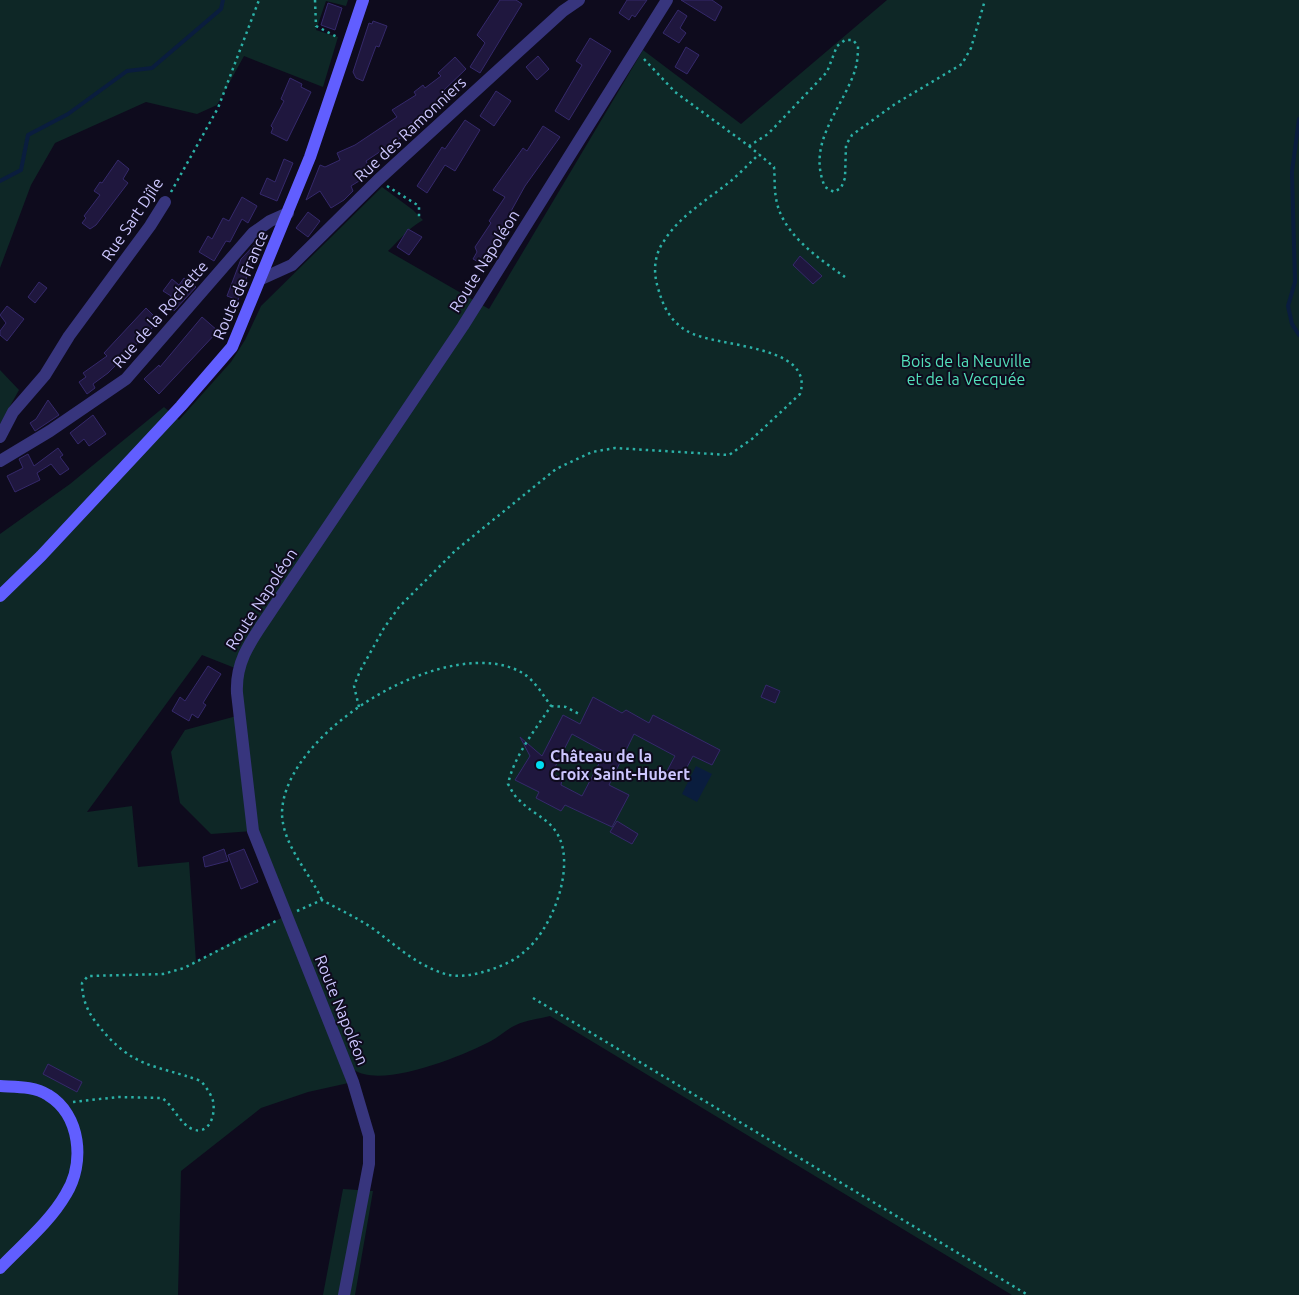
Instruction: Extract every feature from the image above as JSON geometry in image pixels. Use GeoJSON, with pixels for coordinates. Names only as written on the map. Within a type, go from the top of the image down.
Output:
{"type":"FeatureCollection","features":[{"type":"Feature","properties":{"kind":"main road","name":"Route de France"},"geometry":{"type":"LineString","coordinates":[[0,596],[41,556],[221,363],[232,347],[288,213],[350,43],[363,0]]}},
{"type":"Feature","properties":{"kind":"main road"},"geometry":{"type":"LineString","coordinates":[[0,1086],[38,1090],[61,1104],[68,1116],[76,1139],[73,1178],[67,1193],[57,1208],[0,1268]]}},
{"type":"Feature","properties":{"kind":"street","name":"Rue des Ramonniers"},"geometry":{"type":"LineString","coordinates":[[261,279],[292,265],[378,180],[530,41],[579,0]]}},
{"type":"Feature","properties":{"kind":"street","name":"Route Napoléon"},"geometry":{"type":"LineString","coordinates":[[344,1295],[369,1164],[369,1136],[353,1082],[253,831],[236,693],[238,664],[273,608],[473,310],[667,0]]}},
{"type":"Feature","properties":{"kind":"street","name":"Rue Sart Djîle"},"geometry":{"type":"LineString","coordinates":[[0,437],[13,412],[45,375],[74,329],[150,226],[165,202]]}},
{"type":"Feature","properties":{"kind":"street","name":"Rue de la Rochette"},"geometry":{"type":"LineString","coordinates":[[0,461],[50,431],[126,379],[253,233],[270,221],[288,213]]}},
{"type":"Feature","properties":{"kind":"path","name":"Rue Sart Djîle"},"geometry":{"type":"LineString","coordinates":[[165,202],[218,108],[259,0]]}},
{"type":"Feature","properties":{"kind":"path"},"geometry":{"type":"LineString","coordinates":[[315,0],[316,26],[350,43]]}},
{"type":"Feature","properties":{"kind":"path"},"geometry":{"type":"LineString","coordinates":[[748,146],[768,134],[827,72],[837,46],[845,40],[853,40],[858,46],[858,63],[821,142],[820,176],[825,187],[834,192],[841,188],[845,178],[846,145],[852,135],[895,104],[962,64],[971,48],[985,0]]}},
{"type":"Feature","properties":{"kind":"path"},"geometry":{"type":"LineString","coordinates":[[634,52],[647,62],[675,92],[774,167],[776,199],[786,223],[802,243],[845,277]]}},
{"type":"Feature","properties":{"kind":"path"},"geometry":{"type":"LineString","coordinates":[[358,707],[354,686],[360,671],[384,628],[400,607],[473,535],[556,469],[573,459],[592,452],[615,448],[658,449],[729,455],[752,440],[800,394],[803,385],[798,371],[788,361],[752,347],[706,339],[687,331],[670,318],[654,277],[656,257],[663,241],[676,226],[733,180],[759,154]]}},
{"type":"Feature","properties":{"kind":"path"},"geometry":{"type":"LineString","coordinates":[[378,180],[419,206],[419,220]]}},
{"type":"Feature","properties":{"kind":"path"},"geometry":{"type":"LineString","coordinates":[[551,706],[517,760],[508,784],[518,799],[556,829],[563,847],[564,864],[558,899],[550,919],[537,939],[524,952],[491,970],[474,974],[452,975],[431,969],[413,960],[374,930],[322,900],[286,833],[282,815],[286,794],[301,761],[319,738],[345,716],[358,707],[417,676],[463,665],[484,664],[506,666],[524,674],[551,706],[566,707],[579,714]]}},
{"type":"Feature","properties":{"kind":"path"},"geometry":{"type":"LineString","coordinates":[[61,1104],[118,1097],[162,1098],[168,1102],[189,1128],[198,1130],[207,1127],[213,1117],[213,1102],[201,1081],[163,1071],[131,1058],[118,1047],[94,1020],[86,1007],[82,993],[82,983],[88,976],[163,974],[184,968],[240,937],[322,900]]}},
{"type":"Feature","properties":{"kind":"path"},"geometry":{"type":"LineString","coordinates":[[533,998],[1028,1295]]}},
{"type":"Feature","properties":{"kind":"green space"},"geometry":{"type":"Polygon","coordinates":[[[0,0],[348,0],[346,6],[326,1],[316,30],[338,37],[323,87],[244,56],[217,105],[197,114],[146,102],[55,143],[31,185],[0,268],[0,0]]]}},
{"type":"Feature","properties":{"kind":"green space","name":"Bois de la Neuville et de la Vecquée"},"geometry":{"type":"Polygon","coordinates":[[[887,0],[1299,0],[1299,1295],[1012,1295],[550,1016],[520,1023],[491,1041],[442,1062],[382,1076],[365,1074],[353,1069],[353,1082],[308,1092],[261,1108],[181,1171],[178,1295],[0,1295],[0,534],[70,484],[164,407],[179,420],[231,362],[245,340],[261,306],[382,187],[413,210],[423,220],[417,223],[388,251],[489,309],[643,50],[741,124],[887,0]],[[202,655],[87,812],[132,806],[138,867],[189,862],[196,962],[240,937],[286,916],[253,831],[211,834],[180,803],[171,752],[185,730],[244,714],[240,670],[202,655]]]}},
{"type":"Feature","properties":{"kind":"green space"},"geometry":{"type":"Polygon","coordinates":[[[0,370],[19,390],[0,424],[0,370]]]}},
{"type":"Feature","properties":{"kind":"green space"},"geometry":{"type":"Polygon","coordinates":[[[343,1189],[373,1191],[355,1295],[323,1295],[343,1189]]]}},
{"type":"Feature","properties":{"kind":"water"},"geometry":{"type":"Polygon","coordinates":[[[696,766],[712,774],[697,802],[682,794],[696,766]]]}},
{"type":"Feature","properties":{"kind":"building"},"geometry":{"type":"Polygon","coordinates":[[[500,0],[516,0],[522,4],[480,73],[470,67],[485,43],[477,35],[500,0]]]}},
{"type":"Feature","properties":{"kind":"building"},"geometry":{"type":"Polygon","coordinates":[[[627,0],[647,0],[635,17],[632,15],[629,20],[619,13],[627,0]]]}},
{"type":"Feature","properties":{"kind":"building"},"geometry":{"type":"Polygon","coordinates":[[[681,0],[712,0],[722,7],[715,21],[681,0]]]}},
{"type":"Feature","properties":{"kind":"building"},"geometry":{"type":"Polygon","coordinates":[[[328,3],[342,8],[335,30],[321,25],[328,3]]]}},
{"type":"Feature","properties":{"kind":"building"},"geometry":{"type":"Polygon","coordinates":[[[678,10],[687,16],[680,28],[686,33],[679,43],[663,33],[678,10]]]}},
{"type":"Feature","properties":{"kind":"building"},"geometry":{"type":"Polygon","coordinates":[[[373,21],[387,26],[379,47],[376,46],[363,81],[356,78],[353,72],[369,23],[372,24],[373,21]]]}},
{"type":"Feature","properties":{"kind":"building"},"geometry":{"type":"Polygon","coordinates":[[[590,38],[611,51],[569,120],[555,111],[582,65],[576,61],[590,38]]]}},
{"type":"Feature","properties":{"kind":"building"},"geometry":{"type":"Polygon","coordinates":[[[686,47],[699,55],[687,74],[675,67],[686,47]]]}},
{"type":"Feature","properties":{"kind":"building"},"geometry":{"type":"Polygon","coordinates":[[[538,56],[549,69],[537,80],[526,67],[538,56]]]}},
{"type":"Feature","properties":{"kind":"building"},"geometry":{"type":"Polygon","coordinates":[[[455,57],[466,69],[441,93],[445,97],[408,125],[411,131],[366,161],[372,173],[351,186],[353,191],[344,200],[331,208],[320,191],[306,200],[320,165],[325,167],[340,160],[337,153],[355,145],[397,117],[392,110],[416,95],[414,92],[423,85],[425,88],[441,76],[438,73],[455,57]]]}},
{"type":"Feature","properties":{"kind":"building"},"geometry":{"type":"Polygon","coordinates":[[[290,78],[302,84],[301,87],[311,92],[287,141],[271,133],[273,128],[271,126],[284,101],[281,99],[290,78]]]}},
{"type":"Feature","properties":{"kind":"building"},"geometry":{"type":"Polygon","coordinates":[[[496,91],[511,101],[494,126],[480,116],[496,91]]]}},
{"type":"Feature","properties":{"kind":"building"},"geometry":{"type":"Polygon","coordinates":[[[465,120],[480,130],[455,171],[445,165],[427,193],[417,186],[442,147],[445,149],[465,120]]]}},
{"type":"Feature","properties":{"kind":"building"},"geometry":{"type":"Polygon","coordinates":[[[543,126],[560,137],[525,186],[510,213],[515,216],[484,265],[473,259],[477,252],[475,247],[505,197],[493,190],[523,148],[527,151],[543,126]]]}},
{"type":"Feature","properties":{"kind":"building"},"geometry":{"type":"Polygon","coordinates":[[[284,159],[293,163],[277,201],[260,194],[267,178],[275,182],[284,159]]]}},
{"type":"Feature","properties":{"kind":"building"},"geometry":{"type":"Polygon","coordinates":[[[118,160],[129,169],[123,179],[128,183],[96,225],[90,229],[82,223],[86,218],[84,216],[100,195],[94,191],[118,160]]]}},
{"type":"Feature","properties":{"kind":"building"},"geometry":{"type":"Polygon","coordinates":[[[242,197],[257,206],[248,223],[242,219],[230,242],[226,241],[214,261],[199,252],[208,236],[212,239],[223,218],[229,221],[242,197]]]}},
{"type":"Feature","properties":{"kind":"building"},"geometry":{"type":"Polygon","coordinates":[[[308,212],[320,221],[308,237],[296,228],[308,212]]]}},
{"type":"Feature","properties":{"kind":"building"},"geometry":{"type":"Polygon","coordinates":[[[408,229],[422,237],[409,255],[397,247],[408,229]]]}},
{"type":"Feature","properties":{"kind":"building"},"geometry":{"type":"Polygon","coordinates":[[[262,237],[238,300],[227,296],[241,259],[262,237]]]}},
{"type":"Feature","properties":{"kind":"building"},"geometry":{"type":"Polygon","coordinates":[[[800,256],[822,276],[813,284],[793,265],[800,256]]]}},
{"type":"Feature","properties":{"kind":"building"},"geometry":{"type":"Polygon","coordinates":[[[184,278],[196,287],[174,311],[166,305],[171,296],[163,291],[172,279],[179,285],[184,278]]]}},
{"type":"Feature","properties":{"kind":"building"},"geometry":{"type":"Polygon","coordinates":[[[39,282],[47,288],[35,303],[28,297],[39,282]]]}},
{"type":"Feature","properties":{"kind":"building"},"geometry":{"type":"Polygon","coordinates":[[[7,306],[24,319],[7,341],[0,335],[0,331],[6,323],[0,315],[7,306]]]}},
{"type":"Feature","properties":{"kind":"building"},"geometry":{"type":"Polygon","coordinates":[[[146,308],[159,321],[108,373],[93,384],[95,388],[87,394],[79,382],[86,377],[83,373],[107,356],[104,353],[146,308]]]}},
{"type":"Feature","properties":{"kind":"building"},"geometry":{"type":"Polygon","coordinates":[[[202,317],[218,331],[159,394],[144,379],[159,365],[160,367],[202,317]]]}},
{"type":"Feature","properties":{"kind":"building"},"geometry":{"type":"Polygon","coordinates":[[[48,400],[59,415],[35,431],[30,423],[36,419],[48,400]]]}},
{"type":"Feature","properties":{"kind":"building"},"geometry":{"type":"Polygon","coordinates":[[[93,415],[106,434],[89,446],[84,439],[78,444],[70,433],[93,415]]]}},
{"type":"Feature","properties":{"kind":"building"},"geometry":{"type":"Polygon","coordinates":[[[58,448],[63,455],[60,457],[69,469],[60,475],[51,464],[37,473],[40,480],[15,492],[7,476],[23,468],[19,459],[28,454],[34,466],[58,448]]]}},
{"type":"Feature","properties":{"kind":"building"},"geometry":{"type":"Polygon","coordinates":[[[208,666],[221,674],[203,703],[206,705],[198,718],[192,714],[189,721],[172,711],[180,697],[185,701],[208,666]]]}},
{"type":"Feature","properties":{"kind":"building"},"geometry":{"type":"Polygon","coordinates":[[[766,685],[780,691],[775,703],[761,697],[766,685]]]}},
{"type":"Feature","properties":{"kind":"building","name":"Château de la Croix Saint-Hubert"},"geometry":{"type":"Polygon","coordinates":[[[593,697],[622,713],[626,710],[649,723],[653,715],[720,750],[712,765],[693,756],[681,778],[667,771],[675,756],[634,734],[609,785],[629,795],[612,827],[565,805],[561,811],[536,798],[539,792],[515,780],[530,756],[520,737],[542,756],[563,715],[580,724],[593,697]],[[572,734],[552,773],[562,779],[561,785],[582,796],[605,752],[572,734]]]}},
{"type":"Feature","properties":{"kind":"building"},"geometry":{"type":"Polygon","coordinates":[[[617,821],[638,834],[632,844],[610,832],[617,821]]]}},
{"type":"Feature","properties":{"kind":"building"},"geometry":{"type":"Polygon","coordinates":[[[224,849],[228,861],[205,867],[203,857],[224,849]]]}},
{"type":"Feature","properties":{"kind":"building"},"geometry":{"type":"Polygon","coordinates":[[[244,849],[258,882],[241,889],[228,855],[244,849]]]}},
{"type":"Feature","properties":{"kind":"building"},"geometry":{"type":"Polygon","coordinates":[[[48,1064],[82,1082],[77,1092],[43,1074],[48,1064]]]}},
{"type":"Feature","properties":{"kind":"waterway"},"geometry":{"type":"LineString","coordinates":[[0,181],[21,170],[28,135],[68,114],[127,71],[152,68],[221,9],[223,0]]}},
{"type":"Feature","properties":{"kind":"waterway"},"geometry":{"type":"LineString","coordinates":[[1299,119],[1292,172],[1295,282],[1288,306],[1292,324],[1299,335]]}},
{"type":"Feature","properties":{"kind":"place","name":"Château de la Croix Saint-Hubert"},"geometry":{"type":"Point","coordinates":[540,765]}}]}
